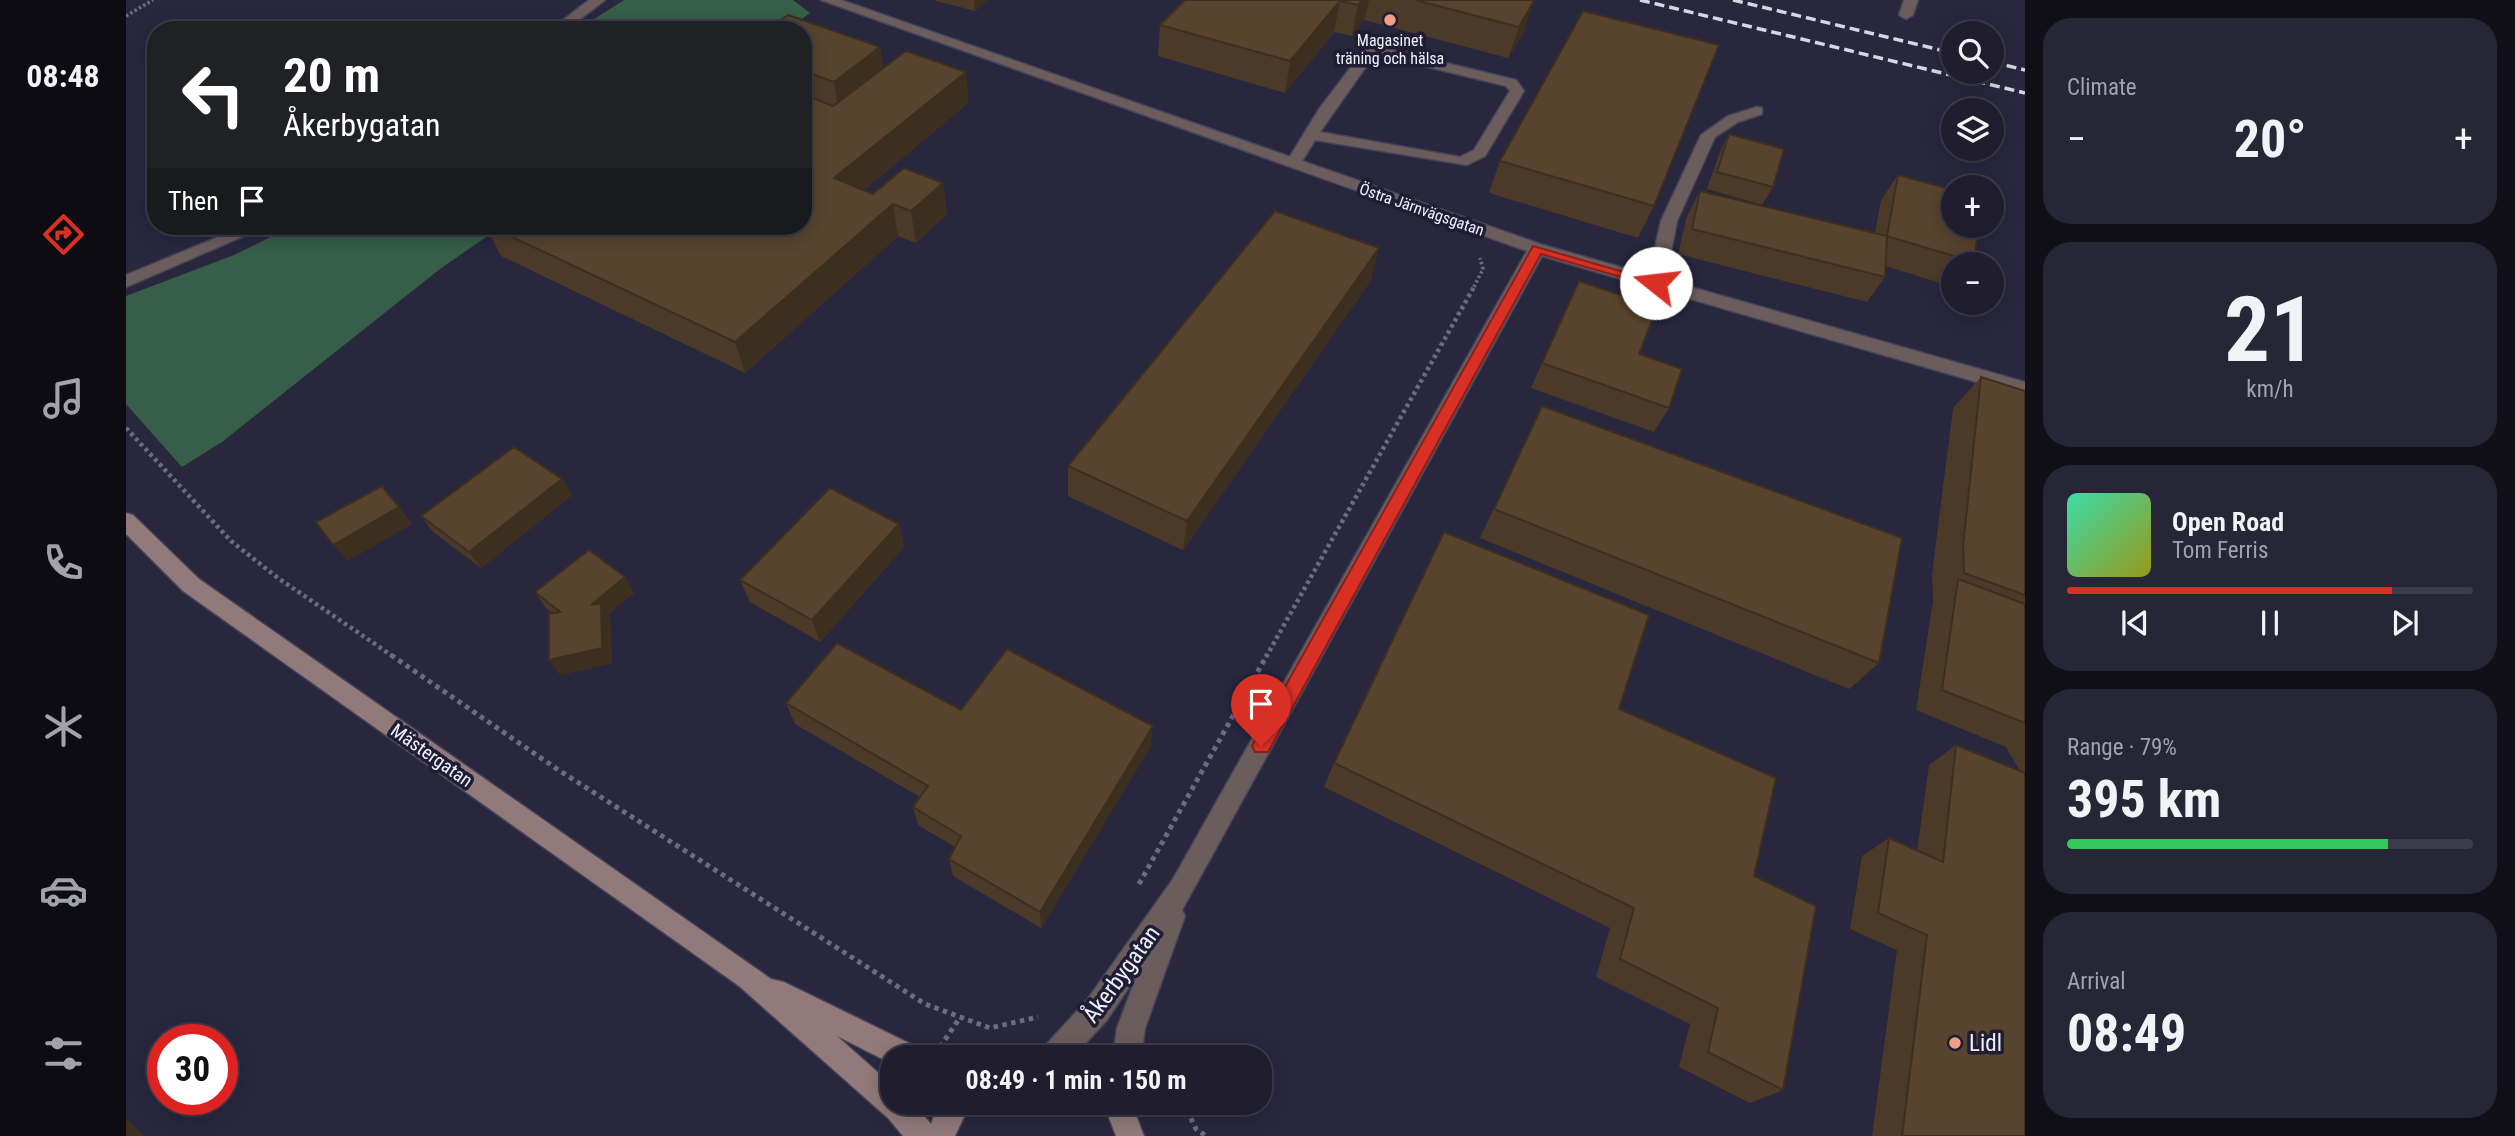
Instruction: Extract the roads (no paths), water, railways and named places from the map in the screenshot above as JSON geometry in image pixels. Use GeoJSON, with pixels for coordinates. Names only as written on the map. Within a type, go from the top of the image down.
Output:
{"type":"FeatureCollection","features":[{"type":"Feature","properties":{"kind":"main road","name":"Mästergatan"},"geometry":{"type":"LineString","coordinates":[[126,521],[191,585],[748,977],[900,1109],[922,1136]]}},
{"type":"Feature","properties":{"kind":"main road","name":"Mästergatan"},"geometry":{"type":"LineString","coordinates":[[748,977],[883,1045]]}},
{"type":"Feature","properties":{"kind":"main road"},"geometry":{"type":"LineString","coordinates":[[941,1136],[948,1115]]}},
{"type":"Feature","properties":{"kind":"main road"},"geometry":{"type":"LineString","coordinates":[[1123,1115],[1130,1136]]}},
{"type":"Feature","properties":{"kind":"street"},"geometry":{"type":"LineString","coordinates":[[569,21],[598,0]]}},
{"type":"Feature","properties":{"kind":"street","name":"Östra Järnvägsgatan"},"geometry":{"type":"LineString","coordinates":[[828,0],[1537,249],[2025,388]]}},
{"type":"Feature","properties":{"kind":"street"},"geometry":{"type":"LineString","coordinates":[[1906,15],[1911,0]]}},
{"type":"Feature","properties":{"kind":"street"},"geometry":{"type":"LineString","coordinates":[[1294,163],[1311,135],[1372,49],[1511,83],[1517,91],[1480,153],[1462,162],[1311,135]]}},
{"type":"Feature","properties":{"kind":"street"},"geometry":{"type":"LineString","coordinates":[[1656,283],[1669,221],[1709,135],[1733,119],[1757,111]]}},
{"type":"Feature","properties":{"kind":"street"},"geometry":{"type":"LineString","coordinates":[[126,281],[237,235]]}},
{"type":"Feature","properties":{"kind":"street","name":"Åkerbygatan"},"geometry":{"type":"LineString","coordinates":[[1066,1045],[1097,1010],[1182,888],[1537,249]]}},
{"type":"Feature","properties":{"kind":"street","name":"Åkerbygatan"},"geometry":{"type":"LineString","coordinates":[[1129,1045],[1131,1028],[1182,888]]}},
{"type":"Feature","properties":{"kind":"railway"},"geometry":{"type":"LineString","coordinates":[[1640,0],[2025,93]]}},
{"type":"Feature","properties":{"kind":"railway"},"geometry":{"type":"LineString","coordinates":[[1733,0],[1941,50]]}},
{"type":"Feature","properties":{"kind":"railway"},"geometry":{"type":"LineString","coordinates":[[2004,65],[2025,70]]}},
{"type":"Feature","properties":{"kind":"place","name":"Magasinet träning och hälsa"},"geometry":{"type":"Point","coordinates":[1390,20]}},
{"type":"Feature","properties":{"kind":"place","name":"Lidl"},"geometry":{"type":"Point","coordinates":[1955,1043]}}]}
